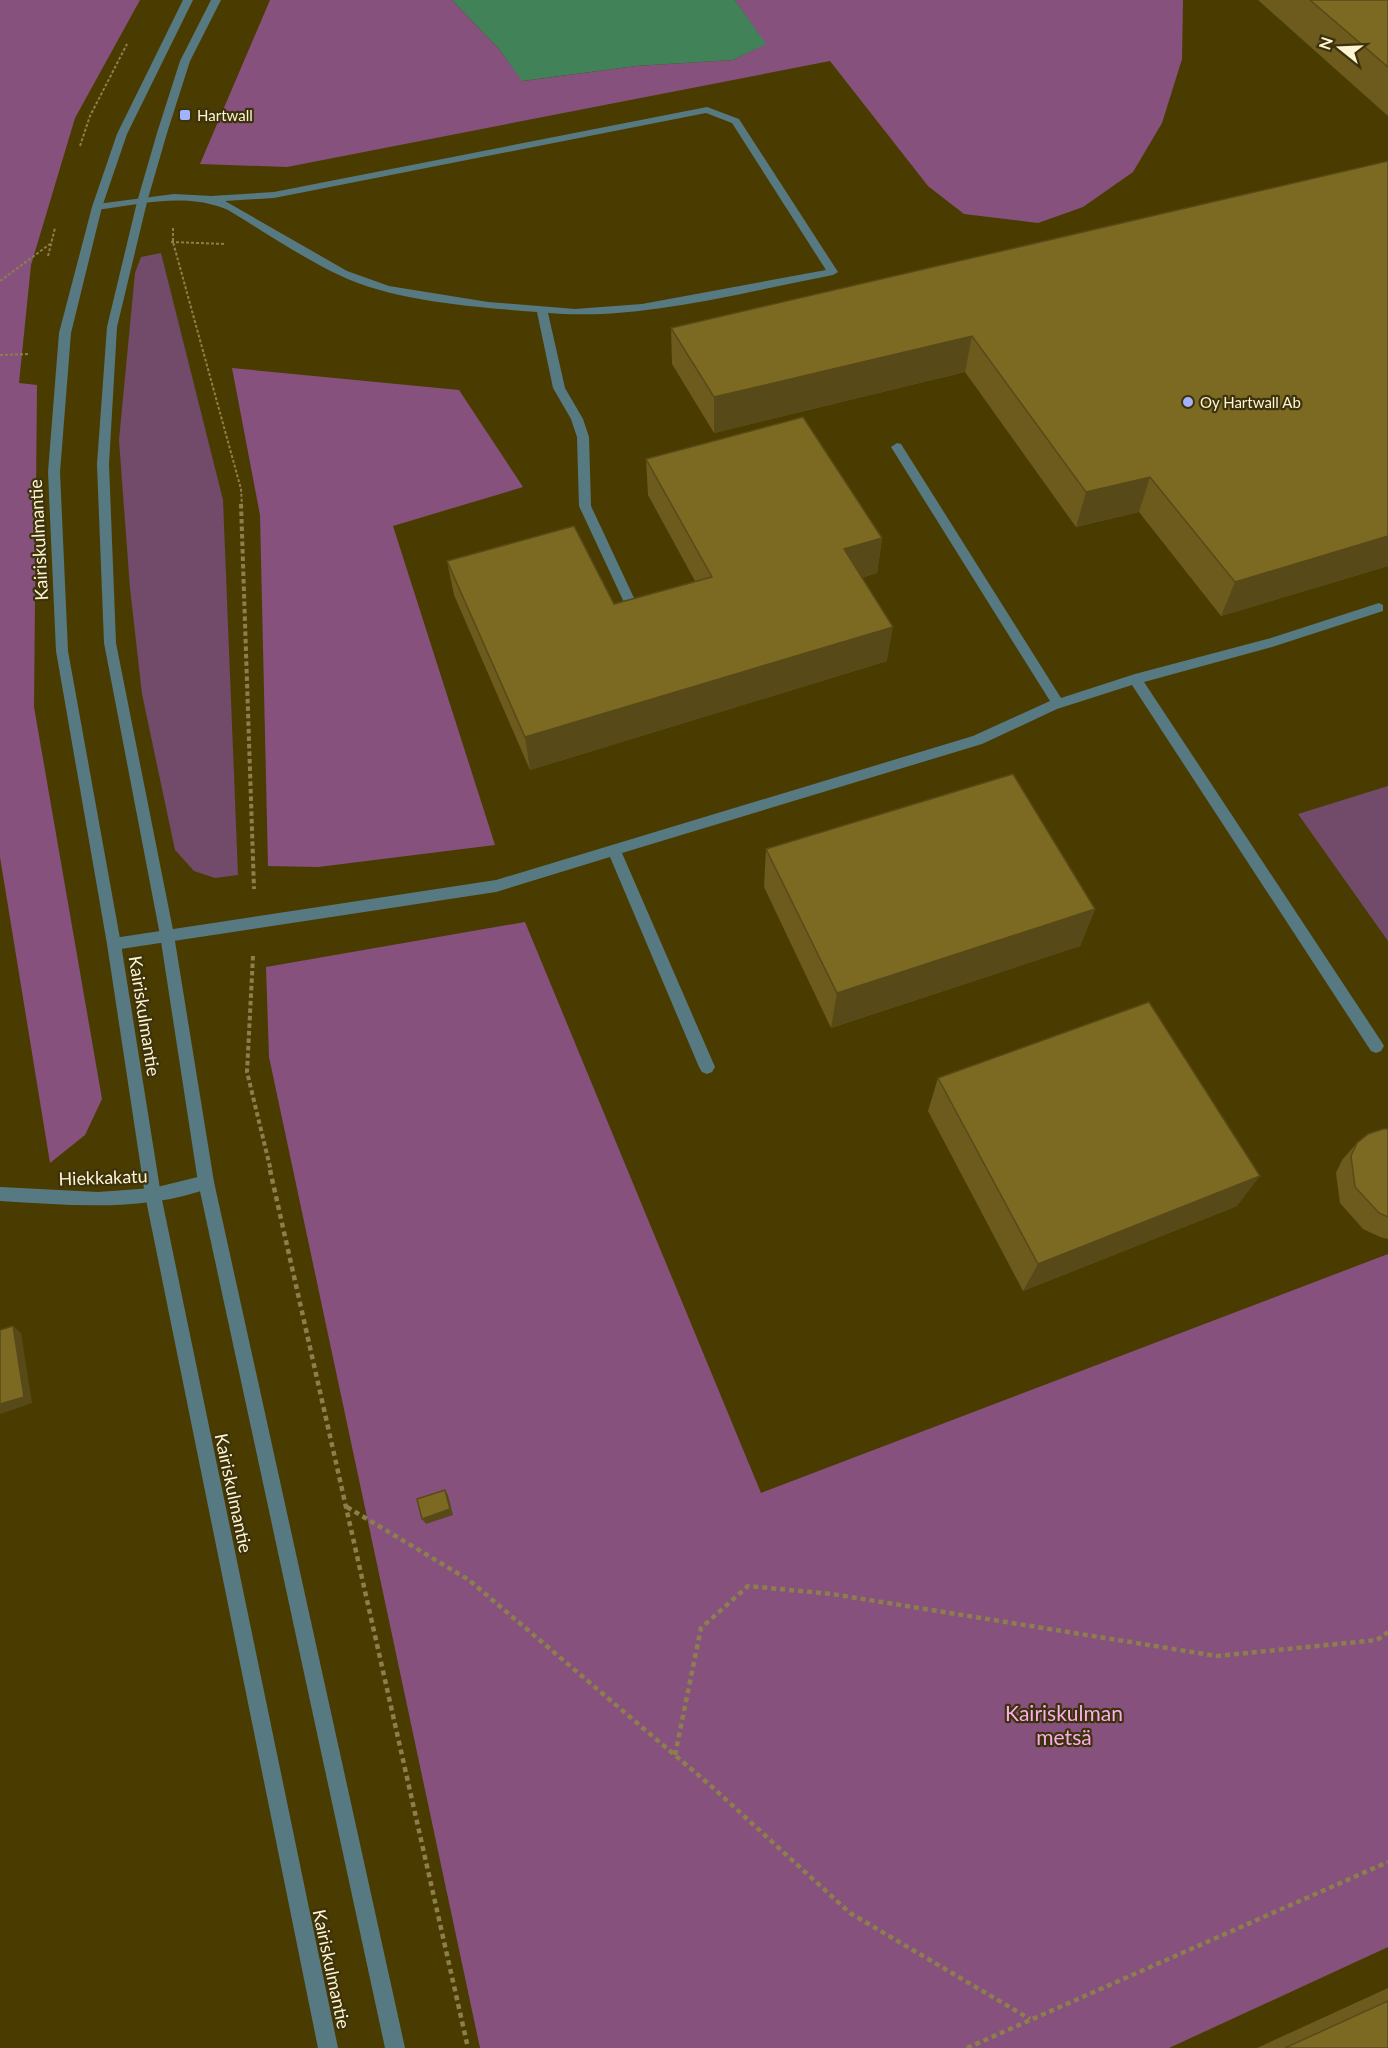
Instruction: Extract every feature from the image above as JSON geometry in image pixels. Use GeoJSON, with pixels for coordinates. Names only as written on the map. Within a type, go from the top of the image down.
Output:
{"type":"FeatureCollection","features":[{"type":"Feature","properties":{"kind":"street","name":"Kairiskulmantie"},"geometry":{"type":"LineString","coordinates":[[188,0],[122,134],[97,207],[65,333],[54,472],[62,651],[114,944],[153,1195],[328,2048]]}},
{"type":"Feature","properties":{"kind":"street","name":"Kairiskulmantie"},"geometry":{"type":"LineString","coordinates":[[216,0],[185,61],[142,202],[112,327],[102,464],[110,643],[167,935],[206,1182],[395,2048]]}},
{"type":"Feature","properties":{"kind":"street"},"geometry":{"type":"LineString","coordinates":[[97,207],[174,197],[211,199],[274,195],[707,110],[736,121],[833,272],[642,307],[575,312],[488,305],[387,289],[343,273],[232,208],[211,199]]}},
{"type":"Feature","properties":{"kind":"street"},"geometry":{"type":"LineString","coordinates":[[542,310],[559,388],[578,418],[583,437],[585,506],[635,613]]}},
{"type":"Feature","properties":{"kind":"street"},"geometry":{"type":"LineString","coordinates":[[114,944],[496,886],[977,740],[1058,703],[897,447]]}},
{"type":"Feature","properties":{"kind":"street"},"geometry":{"type":"LineString","coordinates":[[1051,706],[1135,679],[1272,642],[1379,608]]}},
{"type":"Feature","properties":{"kind":"street"},"geometry":{"type":"LineString","coordinates":[[1135,679],[1376,1046]]}},
{"type":"Feature","properties":{"kind":"street"},"geometry":{"type":"LineString","coordinates":[[614,851],[707,1067]]}},
{"type":"Feature","properties":{"kind":"street","name":"Hiekkakatu"},"geometry":{"type":"LineString","coordinates":[[0,1194],[98,1199],[153,1195],[206,1182]]}},
{"type":"Feature","properties":{"kind":"path"},"geometry":{"type":"LineString","coordinates":[[174,197],[172,242],[241,489],[255,922],[247,1072],[468,2048]]}},
{"type":"Feature","properties":{"kind":"path"},"geometry":{"type":"LineString","coordinates":[[0,281],[50,243],[88,242]]}},
{"type":"Feature","properties":{"kind":"path"},"geometry":{"type":"LineString","coordinates":[[132,243],[227,244]]}},
{"type":"Feature","properties":{"kind":"path"},"geometry":{"type":"LineString","coordinates":[[0,355],[30,354]]}},
{"type":"Feature","properties":{"kind":"path"},"geometry":{"type":"LineString","coordinates":[[347,1507],[469,1580],[675,1755],[850,1913],[1030,2019]]}},
{"type":"Feature","properties":{"kind":"path"},"geometry":{"type":"LineString","coordinates":[[675,1755],[701,1628],[748,1586],[832,1594],[1217,1656],[1377,1640],[1388,1632]]}},
{"type":"Feature","properties":{"kind":"path"},"geometry":{"type":"LineString","coordinates":[[967,2048],[1388,1862]]}},
{"type":"Feature","properties":{"kind":"shaded area"},"geometry":{"type":"Polygon","coordinates":[[[452,0],[735,0],[766,44],[733,60],[636,66],[522,81],[499,49],[452,0]]]}},
{"type":"Feature","properties":{"kind":"shaded area"},"geometry":{"type":"Polygon","coordinates":[[[161,253],[223,500],[238,875],[215,878],[194,871],[175,850],[142,694],[130,588],[119,440],[135,273],[141,257],[161,253]]]}},
{"type":"Feature","properties":{"kind":"shaded area"},"geometry":{"type":"Polygon","coordinates":[[[1388,786],[1388,941],[1298,814],[1388,786]]]}},
{"type":"Feature","properties":{"kind":"green space"},"geometry":{"type":"Polygon","coordinates":[[[0,0],[140,0],[75,118],[31,265],[19,383],[37,385],[34,707],[102,1099],[85,1135],[50,1163],[0,857],[0,0]]]}},
{"type":"Feature","properties":{"kind":"green space"},"geometry":{"type":"Polygon","coordinates":[[[270,0],[452,0],[499,49],[523,81],[636,66],[733,60],[765,44],[735,0],[1183,0],[1182,59],[1162,123],[1133,172],[1083,207],[1038,223],[964,214],[928,186],[830,61],[287,167],[200,164],[270,0]]]}},
{"type":"Feature","properties":{"kind":"green space"},"geometry":{"type":"Polygon","coordinates":[[[232,368],[459,390],[523,487],[393,526],[495,845],[318,867],[268,866],[260,515],[232,368]]]}},
{"type":"Feature","properties":{"kind":"green space","name":"Kairiskulman metsä"},"geometry":{"type":"Polygon","coordinates":[[[525,922],[761,1493],[1388,1254],[1388,1947],[1169,2048],[480,2048],[269,1057],[266,967],[525,922]]]}},
{"type":"Feature","properties":{"kind":"building"},"geometry":{"type":"Polygon","coordinates":[[[1310,0],[1388,0],[1388,67],[1310,0]]]}},
{"type":"Feature","properties":{"kind":"building","name":"Oy Hartwall Ab"},"geometry":{"type":"Polygon","coordinates":[[[1388,161],[1388,536],[1235,582],[1150,477],[1086,492],[972,336],[714,397],[671,328],[1388,161]]]}},
{"type":"Feature","properties":{"kind":"building"},"geometry":{"type":"Polygon","coordinates":[[[803,417],[882,538],[844,549],[893,627],[525,737],[447,561],[574,526],[614,604],[712,577],[646,459],[803,417]]]}},
{"type":"Feature","properties":{"kind":"building"},"geometry":{"type":"Polygon","coordinates":[[[1013,774],[1095,909],[837,993],[766,849],[1013,774]]]}},
{"type":"Feature","properties":{"kind":"building"},"geometry":{"type":"Polygon","coordinates":[[[1149,1002],[1260,1176],[1038,1264],[938,1078],[1149,1002]]]}},
{"type":"Feature","properties":{"kind":"building"},"geometry":{"type":"Polygon","coordinates":[[[1388,1129],[1388,1217],[1379,1213],[1355,1187],[1351,1156],[1357,1143],[1368,1134],[1388,1129]]]}},
{"type":"Feature","properties":{"kind":"building"},"geometry":{"type":"Polygon","coordinates":[[[13,1326],[24,1397],[0,1404],[0,1330],[13,1326]]]}},
{"type":"Feature","properties":{"kind":"building"},"geometry":{"type":"Polygon","coordinates":[[[445,1490],[450,1509],[422,1519],[417,1499],[445,1490]]]}},
{"type":"Feature","properties":{"kind":"building"},"geometry":{"type":"Polygon","coordinates":[[[1388,2001],[1388,2048],[1285,2048],[1388,2001]]]}},
{"type":"Feature","properties":{"kind":"place","name":"Hartwall"},"geometry":{"type":"Point","coordinates":[185,115]}},
{"type":"Feature","properties":{"kind":"place","name":"Oy Hartwall Ab"},"geometry":{"type":"Point","coordinates":[1188,402]}}]}
